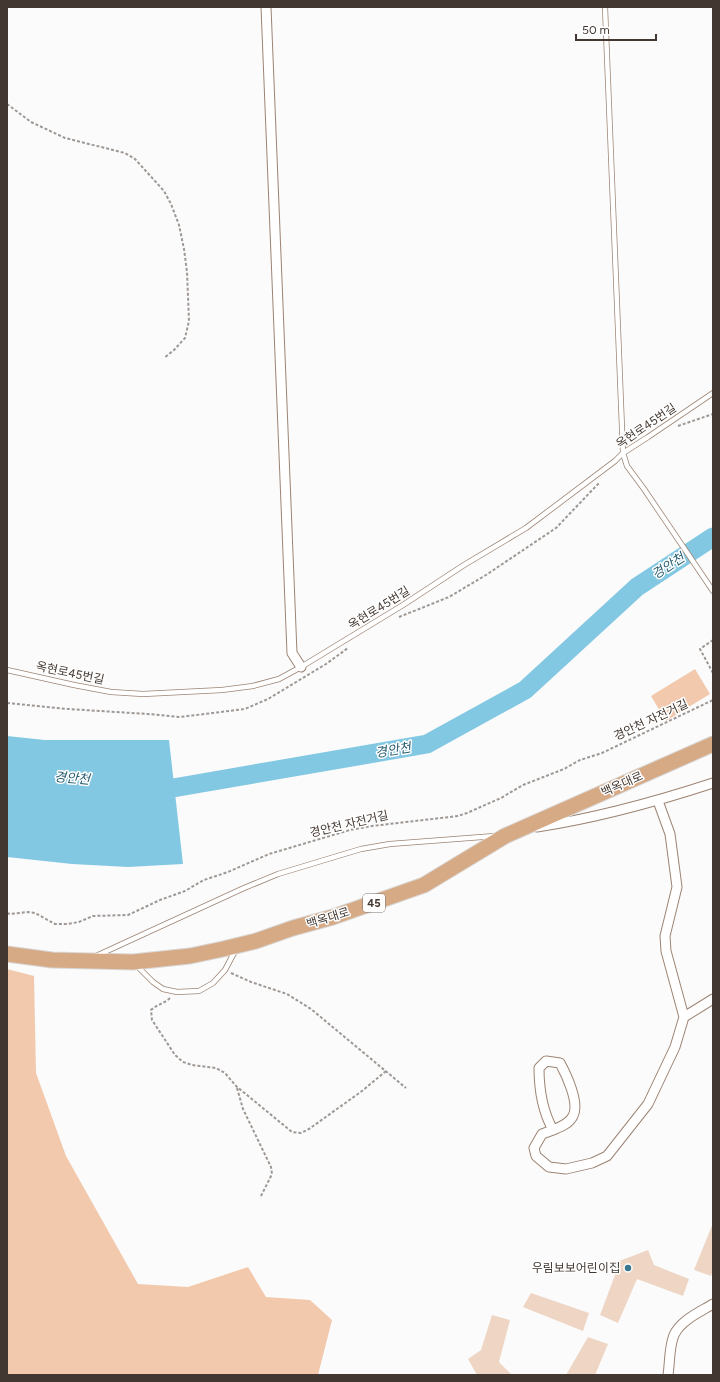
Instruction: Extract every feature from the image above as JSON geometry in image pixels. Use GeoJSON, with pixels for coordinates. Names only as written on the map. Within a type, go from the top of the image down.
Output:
{"type":"FeatureCollection","features":[{"type":"Feature","properties":{"kind":"main road","name":"백옥대로"},"geometry":{"type":"LineString","coordinates":[[7,954],[52,960],[85,962],[133,962],[190,956],[238,945],[333,917],[424,885],[511,833],[713,744]]}},
{"type":"Feature","properties":{"kind":"street"},"geometry":{"type":"LineString","coordinates":[[266,7],[292,653],[300,667]]}},
{"type":"Feature","properties":{"kind":"street"},"geometry":{"type":"LineString","coordinates":[[511,833],[577,821],[658,801],[713,783]]}},
{"type":"Feature","properties":{"kind":"street"},"geometry":{"type":"LineString","coordinates":[[553,1130],[547,1120],[539,1080],[539,1068],[546,1061],[560,1063],[568,1078],[575,1106],[573,1116],[564,1126],[553,1130],[542,1134],[534,1148],[536,1156],[549,1167],[566,1169],[592,1163],[607,1156],[648,1104],[675,1048],[684,1016],[666,951],[665,936],[677,887],[670,834],[658,801]]}},
{"type":"Feature","properties":{"kind":"street"},"geometry":{"type":"LineString","coordinates":[[684,1016],[713,999]]}},
{"type":"Feature","properties":{"kind":"street"},"geometry":{"type":"LineString","coordinates":[[668,1375],[672,1344],[675,1334],[680,1326],[713,1304]]}},
{"type":"Feature","properties":{"kind":"lane"},"geometry":{"type":"LineString","coordinates":[[605,7],[623,452],[627,466],[713,591]]}},
{"type":"Feature","properties":{"kind":"lane","name":"옥현로45번길"},"geometry":{"type":"LineString","coordinates":[[7,670],[104,691],[143,694],[222,690],[253,686],[279,679],[403,605],[464,565],[526,528],[615,461],[623,452],[713,393]]}},
{"type":"Feature","properties":{"kind":"lane"},"geometry":{"type":"LineString","coordinates":[[85,962],[244,888],[278,874],[331,858],[390,844],[511,833]]}},
{"type":"Feature","properties":{"kind":"lane"},"geometry":{"type":"LineString","coordinates":[[133,962],[163,989],[176,992],[199,991],[213,983],[225,970],[238,945]]}},
{"type":"Feature","properties":{"kind":"path"},"geometry":{"type":"LineString","coordinates":[[7,104],[31,122],[65,138],[125,153],[135,159],[164,191],[179,225],[184,249],[187,272],[189,321],[185,338],[164,358]]}},
{"type":"Feature","properties":{"kind":"path"},"geometry":{"type":"LineString","coordinates":[[677,427],[713,414]]}},
{"type":"Feature","properties":{"kind":"path"},"geometry":{"type":"LineString","coordinates":[[396,619],[449,597],[486,575],[556,528],[600,482]]}},
{"type":"Feature","properties":{"kind":"path"},"geometry":{"type":"LineString","coordinates":[[713,640],[700,649],[713,674]]}},
{"type":"Feature","properties":{"kind":"path"},"geometry":{"type":"LineString","coordinates":[[7,703],[180,717],[245,709],[268,699],[326,664],[349,647]]}},
{"type":"Feature","properties":{"kind":"path","name":"경안천 자전거길"},"geometry":{"type":"LineString","coordinates":[[7,913],[35,913],[55,924],[79,922],[93,916],[101,915],[128,915],[160,900],[185,891],[204,880],[228,872],[269,854],[350,830],[387,823],[458,816],[501,798],[523,785],[564,769],[580,760],[602,753],[713,700]]}},
{"type":"Feature","properties":{"kind":"path"},"geometry":{"type":"LineString","coordinates":[[225,970],[252,982],[287,994],[311,1009],[406,1088]]}},
{"type":"Feature","properties":{"kind":"path"},"geometry":{"type":"LineString","coordinates":[[176,992],[167,1001],[157,1004],[151,1010],[152,1020],[175,1055],[183,1062],[192,1065],[216,1068],[225,1074],[236,1086],[292,1132],[301,1133],[315,1125],[362,1091],[386,1071]]}},
{"type":"Feature","properties":{"kind":"path"},"geometry":{"type":"LineString","coordinates":[[236,1086],[243,1108],[271,1167],[272,1174],[260,1198]]}},
{"type":"Feature","properties":{"kind":"shaded area"},"geometry":{"type":"Polygon","coordinates":[[[695,669],[710,694],[666,721],[651,696],[695,669]]]}},
{"type":"Feature","properties":{"kind":"shaded area"},"geometry":{"type":"Polygon","coordinates":[[[7,969],[34,976],[36,1073],[66,1156],[138,1284],[188,1287],[248,1267],[266,1297],[310,1300],[332,1320],[318,1375],[7,1375],[7,969]]]}},
{"type":"Feature","properties":{"kind":"water"},"geometry":{"type":"Polygon","coordinates":[[[7,736],[45,740],[169,740],[183,864],[128,867],[72,864],[7,857],[7,736]]]}},
{"type":"Feature","properties":{"kind":"building"},"geometry":{"type":"Polygon","coordinates":[[[713,1223],[713,1270],[711,1276],[694,1270],[713,1223]]]}},
{"type":"Feature","properties":{"kind":"building"},"geometry":{"type":"Polygon","coordinates":[[[648,1250],[654,1265],[689,1279],[683,1296],[637,1279],[618,1323],[600,1315],[615,1275],[609,1265],[648,1250]]]}},
{"type":"Feature","properties":{"kind":"building"},"geometry":{"type":"Polygon","coordinates":[[[531,1293],[589,1313],[583,1331],[523,1307],[531,1293]]]}},
{"type":"Feature","properties":{"kind":"building"},"geometry":{"type":"Polygon","coordinates":[[[492,1315],[510,1320],[499,1362],[512,1375],[477,1375],[468,1359],[481,1350],[492,1315]]]}},
{"type":"Feature","properties":{"kind":"building"},"geometry":{"type":"Polygon","coordinates":[[[588,1337],[608,1344],[595,1375],[566,1375],[588,1337]]]}},
{"type":"Feature","properties":{"kind":"waterway","name":"경안천"},"geometry":{"type":"LineString","coordinates":[[150,786],[173,788],[427,744],[525,690],[637,587],[713,537]]}},
{"type":"Feature","properties":{"kind":"place","name":"우림보보어린이집"},"geometry":{"type":"Point","coordinates":[628,1268]}}]}
